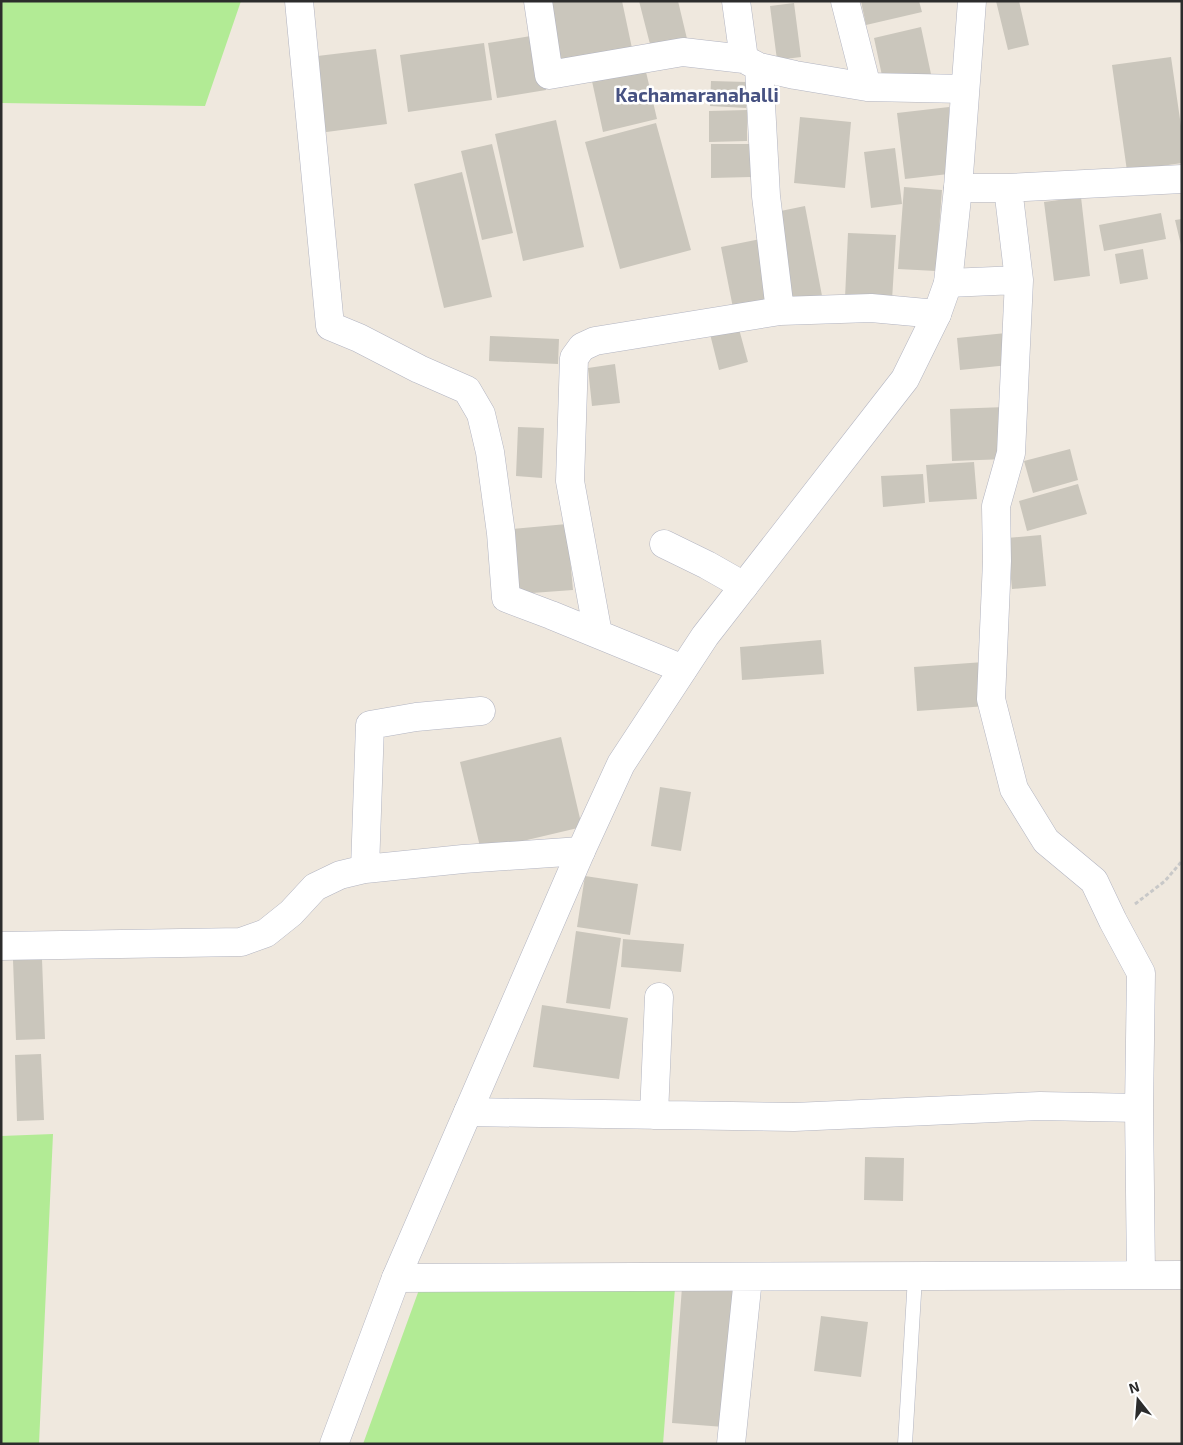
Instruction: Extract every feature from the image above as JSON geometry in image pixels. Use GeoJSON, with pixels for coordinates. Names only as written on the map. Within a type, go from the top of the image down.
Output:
{"type":"FeatureCollection","features":[{"type":"Feature","properties":{"kind":"street"},"geometry":{"type":"LineString","coordinates":[[299,1],[330,326],[359,338],[418,369],[467,390],[481,414],[490,452],[501,532],[506,598],[684,669]]}},
{"type":"Feature","properties":{"kind":"street"},"geometry":{"type":"LineString","coordinates":[[538,1],[549,75],[683,52],[752,63],[795,75],[867,87],[965,89]]}},
{"type":"Feature","properties":{"kind":"street"},"geometry":{"type":"LineString","coordinates":[[736,1],[752,63],[780,311]]}},
{"type":"Feature","properties":{"kind":"street"},"geometry":{"type":"LineString","coordinates":[[845,1],[867,87]]}},
{"type":"Feature","properties":{"kind":"street"},"geometry":{"type":"LineString","coordinates":[[334,1444],[396,1278],[581,851],[621,764],[705,636],[905,379],[937,314],[948,283],[958,188],[972,1]]}},
{"type":"Feature","properties":{"kind":"street"},"geometry":{"type":"LineString","coordinates":[[958,188],[1008,188],[1182,179]]}},
{"type":"Feature","properties":{"kind":"street"},"geometry":{"type":"LineString","coordinates":[[1008,188],[1019,280],[1011,452],[996,506],[997,561],[991,699],[1014,789],[1046,841],[1094,881],[1141,973],[1141,1275]]}},
{"type":"Feature","properties":{"kind":"street"},"geometry":{"type":"LineString","coordinates":[[948,283],[1019,280]]}},
{"type":"Feature","properties":{"kind":"street"},"geometry":{"type":"LineString","coordinates":[[598,634],[570,481],[574,358],[582,347],[595,341],[780,311],[871,308],[937,314]]}},
{"type":"Feature","properties":{"kind":"street"},"geometry":{"type":"LineString","coordinates":[[664,544],[744,586]]}},
{"type":"Feature","properties":{"kind":"street"},"geometry":{"type":"LineString","coordinates":[[365,869],[370,725],[416,717],[481,711]]}},
{"type":"Feature","properties":{"kind":"street"},"geometry":{"type":"LineString","coordinates":[[1,946],[241,942],[266,933],[291,913],[314,887],[340,875],[365,869],[463,859],[581,851]]}},
{"type":"Feature","properties":{"kind":"street"},"geometry":{"type":"LineString","coordinates":[[654,1115],[659,997]]}},
{"type":"Feature","properties":{"kind":"street"},"geometry":{"type":"LineString","coordinates":[[468,1112],[794,1117],[1040,1106],[1140,1108]]}},
{"type":"Feature","properties":{"kind":"street"},"geometry":{"type":"LineString","coordinates":[[396,1278],[1182,1275]]}},
{"type":"Feature","properties":{"kind":"street"},"geometry":{"type":"LineString","coordinates":[[731,1444],[748,1278]]}},
{"type":"Feature","properties":{"kind":"lane"},"geometry":{"type":"LineString","coordinates":[[905,1444],[915,1277]]}},
{"type":"Feature","properties":{"kind":"path"},"geometry":{"type":"LineString","coordinates":[[1113,921],[1165,881],[1182,861]]}},
{"type":"Feature","properties":{"kind":"green space"},"geometry":{"type":"Polygon","coordinates":[[[1,1],[241,1],[205,106],[1,103],[1,1]]]}},
{"type":"Feature","properties":{"kind":"green space"},"geometry":{"type":"Polygon","coordinates":[[[53,1134],[39,1444],[1,1444],[1,1136],[53,1134]]]}},
{"type":"Feature","properties":{"kind":"green space"},"geometry":{"type":"Polygon","coordinates":[[[420,1287],[675,1288],[663,1444],[363,1444],[420,1287]]]}},
{"type":"Feature","properties":{"kind":"building"},"geometry":{"type":"Polygon","coordinates":[[[541,1],[622,1],[633,53],[555,69],[541,1]]]}},
{"type":"Feature","properties":{"kind":"building"},"geometry":{"type":"Polygon","coordinates":[[[639,1],[678,1],[688,43],[652,52],[639,1]]]}},
{"type":"Feature","properties":{"kind":"building"},"geometry":{"type":"Polygon","coordinates":[[[861,1],[919,1],[922,12],[866,25],[861,1]]]}},
{"type":"Feature","properties":{"kind":"building"},"geometry":{"type":"Polygon","coordinates":[[[996,1],[1019,1],[1029,45],[1008,50],[996,1]]]}},
{"type":"Feature","properties":{"kind":"building"},"geometry":{"type":"Polygon","coordinates":[[[794,3],[801,57],[777,60],[770,6],[794,3]]]}},
{"type":"Feature","properties":{"kind":"building"},"geometry":{"type":"Polygon","coordinates":[[[921,27],[931,74],[884,85],[874,38],[921,27]]]}},
{"type":"Feature","properties":{"kind":"building"},"geometry":{"type":"Polygon","coordinates":[[[537,35],[546,90],[497,98],[488,43],[537,35]]]}},
{"type":"Feature","properties":{"kind":"building"},"geometry":{"type":"Polygon","coordinates":[[[484,43],[492,100],[408,112],[400,55],[484,43]]]}},
{"type":"Feature","properties":{"kind":"building"},"geometry":{"type":"Polygon","coordinates":[[[376,49],[387,124],[319,133],[309,57],[376,49]]]}},
{"type":"Feature","properties":{"kind":"building"},"geometry":{"type":"Polygon","coordinates":[[[1171,57],[1182,133],[1182,163],[1127,171],[1112,65],[1171,57]]]}},
{"type":"Feature","properties":{"kind":"building"},"geometry":{"type":"Polygon","coordinates":[[[643,59],[657,119],[603,132],[590,72],[643,59]]]}},
{"type":"Feature","properties":{"kind":"building"},"geometry":{"type":"Polygon","coordinates":[[[711,81],[747,82],[746,108],[710,106],[711,81]]]}},
{"type":"Feature","properties":{"kind":"building"},"geometry":{"type":"Polygon","coordinates":[[[949,107],[957,173],[905,179],[897,113],[949,107]]]}},
{"type":"Feature","properties":{"kind":"building"},"geometry":{"type":"Polygon","coordinates":[[[747,110],[747,141],[709,142],[709,111],[747,110]]]}},
{"type":"Feature","properties":{"kind":"building"},"geometry":{"type":"Polygon","coordinates":[[[800,117],[851,122],[845,188],[794,183],[800,117]]]}},
{"type":"Feature","properties":{"kind":"building"},"geometry":{"type":"Polygon","coordinates":[[[556,120],[584,247],[523,261],[495,134],[556,120]]]}},
{"type":"Feature","properties":{"kind":"building"},"geometry":{"type":"Polygon","coordinates":[[[656,123],[691,250],[620,269],[585,142],[656,123]]]}},
{"type":"Feature","properties":{"kind":"building"},"geometry":{"type":"Polygon","coordinates":[[[492,144],[513,233],[482,240],[461,151],[492,144]]]}},
{"type":"Feature","properties":{"kind":"building"},"geometry":{"type":"Polygon","coordinates":[[[711,144],[751,144],[751,177],[711,178],[711,144]]]}},
{"type":"Feature","properties":{"kind":"building"},"geometry":{"type":"Polygon","coordinates":[[[895,148],[902,204],[871,208],[864,152],[895,148]]]}},
{"type":"Feature","properties":{"kind":"building"},"geometry":{"type":"Polygon","coordinates":[[[462,172],[492,297],[444,308],[414,184],[462,172]]]}},
{"type":"Feature","properties":{"kind":"building"},"geometry":{"type":"Polygon","coordinates":[[[904,187],[942,190],[936,271],[898,269],[904,187]]]}},
{"type":"Feature","properties":{"kind":"building"},"geometry":{"type":"Polygon","coordinates":[[[1081,197],[1090,276],[1054,281],[1044,202],[1081,197]]]}},
{"type":"Feature","properties":{"kind":"building"},"geometry":{"type":"Polygon","coordinates":[[[805,206],[823,301],[789,308],[771,213],[805,206]]]}},
{"type":"Feature","properties":{"kind":"building"},"geometry":{"type":"Polygon","coordinates":[[[1161,213],[1166,239],[1104,251],[1099,225],[1161,213]]]}},
{"type":"Feature","properties":{"kind":"building"},"geometry":{"type":"Polygon","coordinates":[[[1182,219],[1182,245],[1181,245],[1175,220],[1182,219]]]}},
{"type":"Feature","properties":{"kind":"building"},"geometry":{"type":"Polygon","coordinates":[[[848,233],[896,235],[892,300],[845,298],[848,233]]]}},
{"type":"Feature","properties":{"kind":"building"},"geometry":{"type":"Polygon","coordinates":[[[765,238],[778,305],[734,313],[721,247],[765,238]]]}},
{"type":"Feature","properties":{"kind":"building"},"geometry":{"type":"Polygon","coordinates":[[[1143,249],[1148,279],[1120,284],[1115,254],[1143,249]]]}},
{"type":"Feature","properties":{"kind":"building"},"geometry":{"type":"Polygon","coordinates":[[[736,318],[748,362],[719,370],[708,326],[736,318]]]}},
{"type":"Feature","properties":{"kind":"building"},"geometry":{"type":"Polygon","coordinates":[[[1006,333],[1009,365],[960,370],[957,338],[1006,333]]]}},
{"type":"Feature","properties":{"kind":"building"},"geometry":{"type":"Polygon","coordinates":[[[490,336],[559,339],[558,364],[489,361],[490,336]]]}},
{"type":"Feature","properties":{"kind":"building"},"geometry":{"type":"Polygon","coordinates":[[[615,364],[620,403],[592,406],[588,368],[615,364]]]}},
{"type":"Feature","properties":{"kind":"building"},"geometry":{"type":"Polygon","coordinates":[[[1006,407],[1007,459],[952,461],[950,409],[1006,407]]]}},
{"type":"Feature","properties":{"kind":"building"},"geometry":{"type":"Polygon","coordinates":[[[518,427],[544,428],[542,478],[516,476],[518,427]]]}},
{"type":"Feature","properties":{"kind":"building"},"geometry":{"type":"Polygon","coordinates":[[[1070,449],[1078,480],[1033,493],[1024,461],[1070,449]]]}},
{"type":"Feature","properties":{"kind":"building"},"geometry":{"type":"Polygon","coordinates":[[[974,462],[977,499],[929,502],[926,465],[974,462]]]}},
{"type":"Feature","properties":{"kind":"building"},"geometry":{"type":"Polygon","coordinates":[[[923,474],[925,503],[883,507],[881,476],[923,474]]]}},
{"type":"Feature","properties":{"kind":"building"},"geometry":{"type":"Polygon","coordinates":[[[1078,484],[1087,514],[1027,531],[1019,501],[1078,484]]]}},
{"type":"Feature","properties":{"kind":"building"},"geometry":{"type":"Polygon","coordinates":[[[567,524],[573,590],[518,594],[512,529],[567,524]]]}},
{"type":"Feature","properties":{"kind":"building"},"geometry":{"type":"Polygon","coordinates":[[[1041,535],[1046,586],[1012,589],[1007,538],[1041,535]]]}},
{"type":"Feature","properties":{"kind":"building"},"geometry":{"type":"Polygon","coordinates":[[[821,640],[824,674],[742,680],[740,647],[821,640]]]}},
{"type":"Feature","properties":{"kind":"building"},"geometry":{"type":"Polygon","coordinates":[[[984,662],[987,706],[917,711],[914,667],[984,662]]]}},
{"type":"Feature","properties":{"kind":"building"},"geometry":{"type":"Polygon","coordinates":[[[561,737],[582,827],[481,851],[460,762],[561,737]]]}},
{"type":"Feature","properties":{"kind":"building"},"geometry":{"type":"Polygon","coordinates":[[[660,787],[691,792],[681,851],[651,846],[660,787]]]}},
{"type":"Feature","properties":{"kind":"building"},"geometry":{"type":"Polygon","coordinates":[[[585,876],[638,884],[630,935],[577,927],[585,876]]]}},
{"type":"Feature","properties":{"kind":"building"},"geometry":{"type":"Polygon","coordinates":[[[576,931],[621,938],[610,1009],[566,1003],[576,931]]]}},
{"type":"Feature","properties":{"kind":"building"},"geometry":{"type":"Polygon","coordinates":[[[623,939],[684,944],[681,972],[621,967],[623,939]]]}},
{"type":"Feature","properties":{"kind":"building"},"geometry":{"type":"Polygon","coordinates":[[[42,959],[45,1039],[16,1040],[13,960],[42,959]]]}},
{"type":"Feature","properties":{"kind":"building"},"geometry":{"type":"Polygon","coordinates":[[[542,1005],[628,1018],[619,1079],[533,1067],[542,1005]]]}},
{"type":"Feature","properties":{"kind":"building"},"geometry":{"type":"Polygon","coordinates":[[[41,1054],[44,1120],[17,1121],[15,1055],[41,1054]]]}},
{"type":"Feature","properties":{"kind":"building"},"geometry":{"type":"Polygon","coordinates":[[[865,1157],[904,1158],[903,1201],[864,1200],[865,1157]]]}},
{"type":"Feature","properties":{"kind":"building"},"geometry":{"type":"Polygon","coordinates":[[[682,1287],[734,1291],[724,1427],[672,1423],[682,1287]]]}},
{"type":"Feature","properties":{"kind":"building"},"geometry":{"type":"Polygon","coordinates":[[[821,1316],[868,1322],[861,1377],[814,1371],[821,1316]]]}},
{"type":"Feature","properties":{"kind":"district","name":"Kachamaranahalli"},"geometry":{"type":"Point","coordinates":[697,94]}}]}
